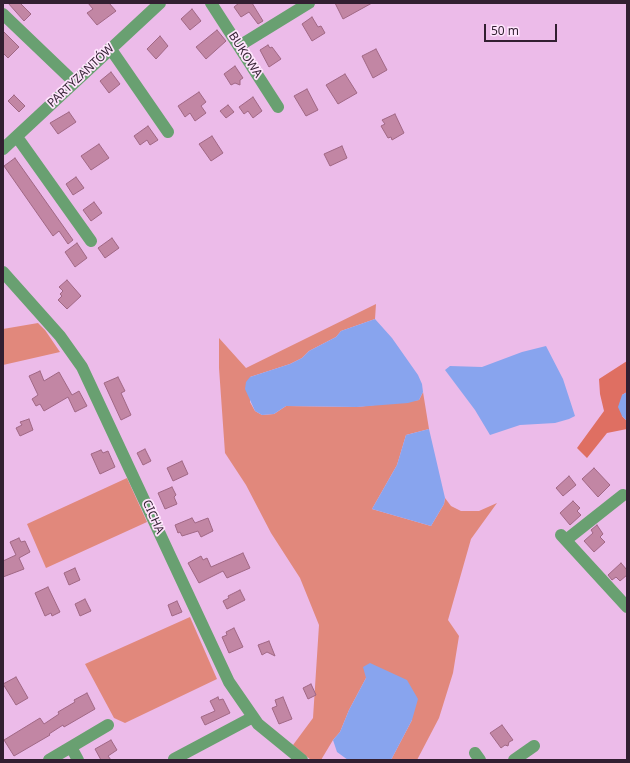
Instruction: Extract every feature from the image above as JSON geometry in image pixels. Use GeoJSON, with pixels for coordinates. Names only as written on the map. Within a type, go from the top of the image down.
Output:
{"type":"FeatureCollection","features":[{"type":"Feature","properties":{"kind":"street","name":"PARTYZANTÓW"},"geometry":{"type":"LineString","coordinates":[[3,149],[160,3]]}},
{"type":"Feature","properties":{"kind":"street","name":"BUKOWA"},"geometry":{"type":"LineString","coordinates":[[211,3],[278,107]]}},
{"type":"Feature","properties":{"kind":"street"},"geometry":{"type":"LineString","coordinates":[[239,46],[309,3]]}},
{"type":"Feature","properties":{"kind":"street"},"geometry":{"type":"LineString","coordinates":[[3,14],[74,82]]}},
{"type":"Feature","properties":{"kind":"street"},"geometry":{"type":"LineString","coordinates":[[110,48],[168,132]]}},
{"type":"Feature","properties":{"kind":"street"},"geometry":{"type":"LineString","coordinates":[[17,136],[92,241]]}},
{"type":"Feature","properties":{"kind":"street","name":"CICHA"},"geometry":{"type":"LineString","coordinates":[[3,272],[60,336],[82,367],[114,430],[229,682],[258,724],[302,760]]}},
{"type":"Feature","properties":{"kind":"street"},"geometry":{"type":"LineString","coordinates":[[623,495],[563,538],[627,606]]}},
{"type":"Feature","properties":{"kind":"street"},"geometry":{"type":"LineString","coordinates":[[174,759],[253,717]]}},
{"type":"Feature","properties":{"kind":"street"},"geometry":{"type":"LineString","coordinates":[[49,760],[108,725]]}},
{"type":"Feature","properties":{"kind":"street"},"geometry":{"type":"LineString","coordinates":[[514,760],[534,746]]}},
{"type":"Feature","properties":{"kind":"street"},"geometry":{"type":"LineString","coordinates":[[70,747],[78,760]]}},
{"type":"Feature","properties":{"kind":"shaded area"},"geometry":{"type":"Polygon","coordinates":[[[376,304],[375,319],[341,331],[336,337],[309,351],[302,358],[290,364],[250,377],[250,402],[255,411],[262,415],[274,414],[286,406],[357,407],[419,400],[423,392],[429,429],[406,435],[397,465],[372,509],[431,526],[444,504],[445,498],[451,506],[461,511],[479,511],[497,503],[471,539],[448,620],[459,636],[453,673],[439,718],[417,760],[391,760],[412,720],[366,678],[349,710],[340,732],[333,740],[321,760],[311,760],[293,745],[313,718],[319,625],[300,578],[271,533],[246,485],[225,453],[219,368],[219,338],[246,368],[376,304]]]}},
{"type":"Feature","properties":{"kind":"shaded area"},"geometry":{"type":"Polygon","coordinates":[[[38,323],[45,330],[60,352],[3,365],[3,329],[38,323]]]}},
{"type":"Feature","properties":{"kind":"shaded area"},"geometry":{"type":"Polygon","coordinates":[[[627,361],[627,392],[622,395],[622,416],[627,421],[627,429],[607,433],[587,458],[577,448],[604,411],[600,394],[599,379],[627,361]]]}},
{"type":"Feature","properties":{"kind":"shaded area"},"geometry":{"type":"Polygon","coordinates":[[[127,478],[147,522],[46,568],[27,524],[127,478]]]}},
{"type":"Feature","properties":{"kind":"shaded area"},"geometry":{"type":"Polygon","coordinates":[[[190,617],[217,679],[125,723],[114,718],[85,664],[190,617]]]}},
{"type":"Feature","properties":{"kind":"water"},"geometry":{"type":"Polygon","coordinates":[[[375,319],[392,338],[418,375],[422,384],[423,392],[419,400],[408,403],[357,407],[286,406],[274,414],[262,415],[255,411],[245,389],[246,382],[250,377],[290,364],[302,358],[309,351],[336,337],[341,331],[375,319]]]}},
{"type":"Feature","properties":{"kind":"water"},"geometry":{"type":"Polygon","coordinates":[[[546,346],[563,379],[575,416],[555,423],[520,425],[490,435],[475,410],[445,370],[450,366],[482,367],[522,352],[546,346]]]}},
{"type":"Feature","properties":{"kind":"water"},"geometry":{"type":"Polygon","coordinates":[[[627,392],[627,421],[622,416],[618,407],[622,395],[627,392]]]}},
{"type":"Feature","properties":{"kind":"water"},"geometry":{"type":"Polygon","coordinates":[[[429,429],[445,498],[444,504],[431,526],[372,509],[397,465],[406,435],[429,429]]]}},
{"type":"Feature","properties":{"kind":"water"},"geometry":{"type":"Polygon","coordinates":[[[370,663],[407,680],[418,699],[412,720],[391,760],[348,760],[337,752],[333,740],[340,732],[349,710],[366,678],[363,667],[370,663]]]}},
{"type":"Feature","properties":{"kind":"building"},"geometry":{"type":"Polygon","coordinates":[[[8,3],[20,3],[31,14],[24,21],[8,3]]]}},
{"type":"Feature","properties":{"kind":"building"},"geometry":{"type":"Polygon","coordinates":[[[88,3],[109,3],[116,11],[97,25],[87,13],[93,9],[88,3]]]}},
{"type":"Feature","properties":{"kind":"building"},"geometry":{"type":"Polygon","coordinates":[[[239,3],[252,3],[263,21],[258,24],[249,12],[241,17],[234,7],[239,3]]]}},
{"type":"Feature","properties":{"kind":"building"},"geometry":{"type":"Polygon","coordinates":[[[335,3],[372,3],[343,19],[335,3]]]}},
{"type":"Feature","properties":{"kind":"building"},"geometry":{"type":"Polygon","coordinates":[[[192,9],[201,21],[190,30],[181,19],[192,9]]]}},
{"type":"Feature","properties":{"kind":"building"},"geometry":{"type":"Polygon","coordinates":[[[312,17],[318,27],[321,26],[325,33],[312,41],[302,24],[312,17]]]}},
{"type":"Feature","properties":{"kind":"building"},"geometry":{"type":"Polygon","coordinates":[[[217,30],[226,41],[206,59],[196,47],[217,30]]]}},
{"type":"Feature","properties":{"kind":"building"},"geometry":{"type":"Polygon","coordinates":[[[3,31],[19,47],[8,58],[3,53],[3,31]]]}},
{"type":"Feature","properties":{"kind":"building"},"geometry":{"type":"Polygon","coordinates":[[[160,36],[168,46],[156,59],[147,49],[160,36]]]}},
{"type":"Feature","properties":{"kind":"building"},"geometry":{"type":"Polygon","coordinates":[[[268,45],[270,48],[272,47],[281,59],[269,67],[260,50],[268,45]]]}},
{"type":"Feature","properties":{"kind":"building"},"geometry":{"type":"Polygon","coordinates":[[[376,49],[387,70],[373,78],[362,56],[376,49]]]}},
{"type":"Feature","properties":{"kind":"building"},"geometry":{"type":"Polygon","coordinates":[[[235,66],[243,78],[240,80],[240,85],[235,83],[231,85],[224,74],[235,66]]]}},
{"type":"Feature","properties":{"kind":"building"},"geometry":{"type":"Polygon","coordinates":[[[111,72],[120,84],[109,93],[100,81],[111,72]]]}},
{"type":"Feature","properties":{"kind":"building"},"geometry":{"type":"Polygon","coordinates":[[[345,74],[357,93],[338,104],[326,85],[345,74]]]}},
{"type":"Feature","properties":{"kind":"building"},"geometry":{"type":"Polygon","coordinates":[[[307,89],[318,110],[306,116],[294,96],[307,89]]]}},
{"type":"Feature","properties":{"kind":"building"},"geometry":{"type":"Polygon","coordinates":[[[199,92],[206,102],[201,106],[206,113],[195,121],[190,113],[185,117],[178,106],[199,92]]]}},
{"type":"Feature","properties":{"kind":"building"},"geometry":{"type":"Polygon","coordinates":[[[14,95],[25,106],[19,112],[8,101],[14,95]]]}},
{"type":"Feature","properties":{"kind":"building"},"geometry":{"type":"Polygon","coordinates":[[[253,97],[262,111],[253,118],[248,111],[244,114],[239,107],[253,97]]]}},
{"type":"Feature","properties":{"kind":"building"},"geometry":{"type":"Polygon","coordinates":[[[228,105],[234,112],[226,118],[220,111],[228,105]]]}},
{"type":"Feature","properties":{"kind":"building"},"geometry":{"type":"Polygon","coordinates":[[[69,112],[76,122],[58,134],[50,123],[69,112]]]}},
{"type":"Feature","properties":{"kind":"building"},"geometry":{"type":"Polygon","coordinates":[[[395,114],[404,133],[392,140],[391,137],[388,138],[381,126],[385,124],[382,120],[395,114]]]}},
{"type":"Feature","properties":{"kind":"building"},"geometry":{"type":"Polygon","coordinates":[[[148,126],[158,140],[150,145],[147,140],[140,145],[134,136],[148,126]]]}},
{"type":"Feature","properties":{"kind":"building"},"geometry":{"type":"Polygon","coordinates":[[[212,136],[223,153],[211,161],[199,144],[212,136]]]}},
{"type":"Feature","properties":{"kind":"building"},"geometry":{"type":"Polygon","coordinates":[[[99,144],[109,158],[91,170],[81,156],[99,144]]]}},
{"type":"Feature","properties":{"kind":"building"},"geometry":{"type":"Polygon","coordinates":[[[342,146],[347,158],[330,166],[324,154],[342,146]]]}},
{"type":"Feature","properties":{"kind":"building"},"geometry":{"type":"Polygon","coordinates":[[[15,158],[73,240],[68,244],[59,231],[53,236],[4,166],[15,158]]]}},
{"type":"Feature","properties":{"kind":"building"},"geometry":{"type":"Polygon","coordinates":[[[76,177],[84,188],[73,195],[66,184],[76,177]]]}},
{"type":"Feature","properties":{"kind":"building"},"geometry":{"type":"Polygon","coordinates":[[[94,202],[102,213],[91,221],[83,210],[94,202]]]}},
{"type":"Feature","properties":{"kind":"building"},"geometry":{"type":"Polygon","coordinates":[[[112,238],[119,248],[105,258],[98,248],[112,238]]]}},
{"type":"Feature","properties":{"kind":"building"},"geometry":{"type":"Polygon","coordinates":[[[77,243],[87,258],[75,267],[65,252],[77,243]]]}},
{"type":"Feature","properties":{"kind":"building"},"geometry":{"type":"Polygon","coordinates":[[[67,280],[81,296],[67,309],[58,300],[62,296],[60,294],[63,291],[59,287],[67,280]]]}},
{"type":"Feature","properties":{"kind":"building"},"geometry":{"type":"Polygon","coordinates":[[[40,371],[44,381],[59,372],[72,395],[79,391],[87,406],[75,412],[68,397],[44,411],[40,404],[36,406],[32,399],[38,395],[29,376],[40,371]]]}},
{"type":"Feature","properties":{"kind":"building"},"geometry":{"type":"Polygon","coordinates":[[[118,377],[125,391],[121,393],[131,415],[121,420],[104,383],[118,377]]]}},
{"type":"Feature","properties":{"kind":"building"},"geometry":{"type":"Polygon","coordinates":[[[29,419],[33,430],[20,436],[16,428],[22,425],[20,422],[29,419]]]}},
{"type":"Feature","properties":{"kind":"building"},"geometry":{"type":"Polygon","coordinates":[[[145,449],[151,461],[143,465],[137,453],[145,449]]]}},
{"type":"Feature","properties":{"kind":"building"},"geometry":{"type":"Polygon","coordinates":[[[101,450],[103,453],[108,451],[115,467],[100,474],[91,454],[101,450]]]}},
{"type":"Feature","properties":{"kind":"building"},"geometry":{"type":"Polygon","coordinates":[[[182,461],[188,474],[173,481],[167,468],[182,461]]]}},
{"type":"Feature","properties":{"kind":"building"},"geometry":{"type":"Polygon","coordinates":[[[594,468],[610,485],[598,497],[582,479],[594,468]]]}},
{"type":"Feature","properties":{"kind":"building"},"geometry":{"type":"Polygon","coordinates":[[[569,476],[576,485],[563,496],[556,488],[569,476]]]}},
{"type":"Feature","properties":{"kind":"building"},"geometry":{"type":"Polygon","coordinates":[[[172,487],[176,495],[174,497],[177,504],[165,509],[158,493],[172,487]]]}},
{"type":"Feature","properties":{"kind":"building"},"geometry":{"type":"Polygon","coordinates":[[[573,501],[580,508],[577,511],[581,515],[570,525],[560,513],[573,501]]]}},
{"type":"Feature","properties":{"kind":"building"},"geometry":{"type":"Polygon","coordinates":[[[192,518],[195,523],[208,518],[213,531],[201,537],[198,531],[182,536],[180,532],[178,533],[175,525],[192,518]]]}},
{"type":"Feature","properties":{"kind":"building"},"geometry":{"type":"Polygon","coordinates":[[[597,525],[603,534],[600,537],[605,542],[594,552],[584,541],[593,533],[591,530],[597,525]]]}},
{"type":"Feature","properties":{"kind":"building"},"geometry":{"type":"Polygon","coordinates":[[[19,538],[21,542],[25,541],[30,552],[19,558],[24,569],[3,577],[3,561],[16,555],[10,542],[19,538]]]}},
{"type":"Feature","properties":{"kind":"building"},"geometry":{"type":"Polygon","coordinates":[[[243,553],[250,568],[227,578],[223,571],[199,583],[188,563],[201,556],[203,560],[207,558],[211,567],[243,553]]]}},
{"type":"Feature","properties":{"kind":"building"},"geometry":{"type":"Polygon","coordinates":[[[621,563],[627,570],[627,575],[620,581],[616,577],[612,580],[608,575],[621,563]]]}},
{"type":"Feature","properties":{"kind":"building"},"geometry":{"type":"Polygon","coordinates":[[[75,568],[80,580],[69,585],[64,573],[75,568]]]}},
{"type":"Feature","properties":{"kind":"building"},"geometry":{"type":"Polygon","coordinates":[[[48,587],[60,612],[52,616],[51,613],[45,616],[35,593],[48,587]]]}},
{"type":"Feature","properties":{"kind":"building"},"geometry":{"type":"Polygon","coordinates":[[[240,590],[245,600],[227,609],[223,601],[229,598],[228,596],[240,590]]]}},
{"type":"Feature","properties":{"kind":"building"},"geometry":{"type":"Polygon","coordinates":[[[85,599],[91,611],[80,616],[75,604],[85,599]]]}},
{"type":"Feature","properties":{"kind":"building"},"geometry":{"type":"Polygon","coordinates":[[[177,601],[182,612],[172,616],[168,605],[177,601]]]}},
{"type":"Feature","properties":{"kind":"building"},"geometry":{"type":"Polygon","coordinates":[[[234,628],[243,647],[229,653],[222,637],[227,635],[226,632],[234,628]]]}},
{"type":"Feature","properties":{"kind":"building"},"geometry":{"type":"Polygon","coordinates":[[[269,641],[275,656],[267,652],[262,655],[258,645],[269,641]]]}},
{"type":"Feature","properties":{"kind":"building"},"geometry":{"type":"Polygon","coordinates":[[[16,677],[28,698],[16,705],[3,684],[16,677]]]}},
{"type":"Feature","properties":{"kind":"building"},"geometry":{"type":"Polygon","coordinates":[[[311,684],[316,695],[308,699],[303,688],[311,684]]]}},
{"type":"Feature","properties":{"kind":"building"},"geometry":{"type":"Polygon","coordinates":[[[87,693],[95,709],[64,727],[63,725],[49,734],[50,735],[14,756],[4,740],[40,718],[44,724],[59,714],[58,712],[75,702],[74,700],[87,693]]]}},
{"type":"Feature","properties":{"kind":"building"},"geometry":{"type":"Polygon","coordinates":[[[218,697],[219,700],[223,699],[230,713],[205,725],[201,717],[215,711],[210,701],[218,697]]]}},
{"type":"Feature","properties":{"kind":"building"},"geometry":{"type":"Polygon","coordinates":[[[283,697],[292,719],[279,724],[272,708],[277,706],[275,700],[283,697]]]}},
{"type":"Feature","properties":{"kind":"building"},"geometry":{"type":"Polygon","coordinates":[[[502,725],[513,740],[509,742],[508,746],[505,745],[501,748],[490,733],[502,725]]]}},
{"type":"Feature","properties":{"kind":"building"},"geometry":{"type":"Polygon","coordinates":[[[111,740],[117,750],[108,756],[111,760],[101,760],[95,749],[111,740]]]}}]}
